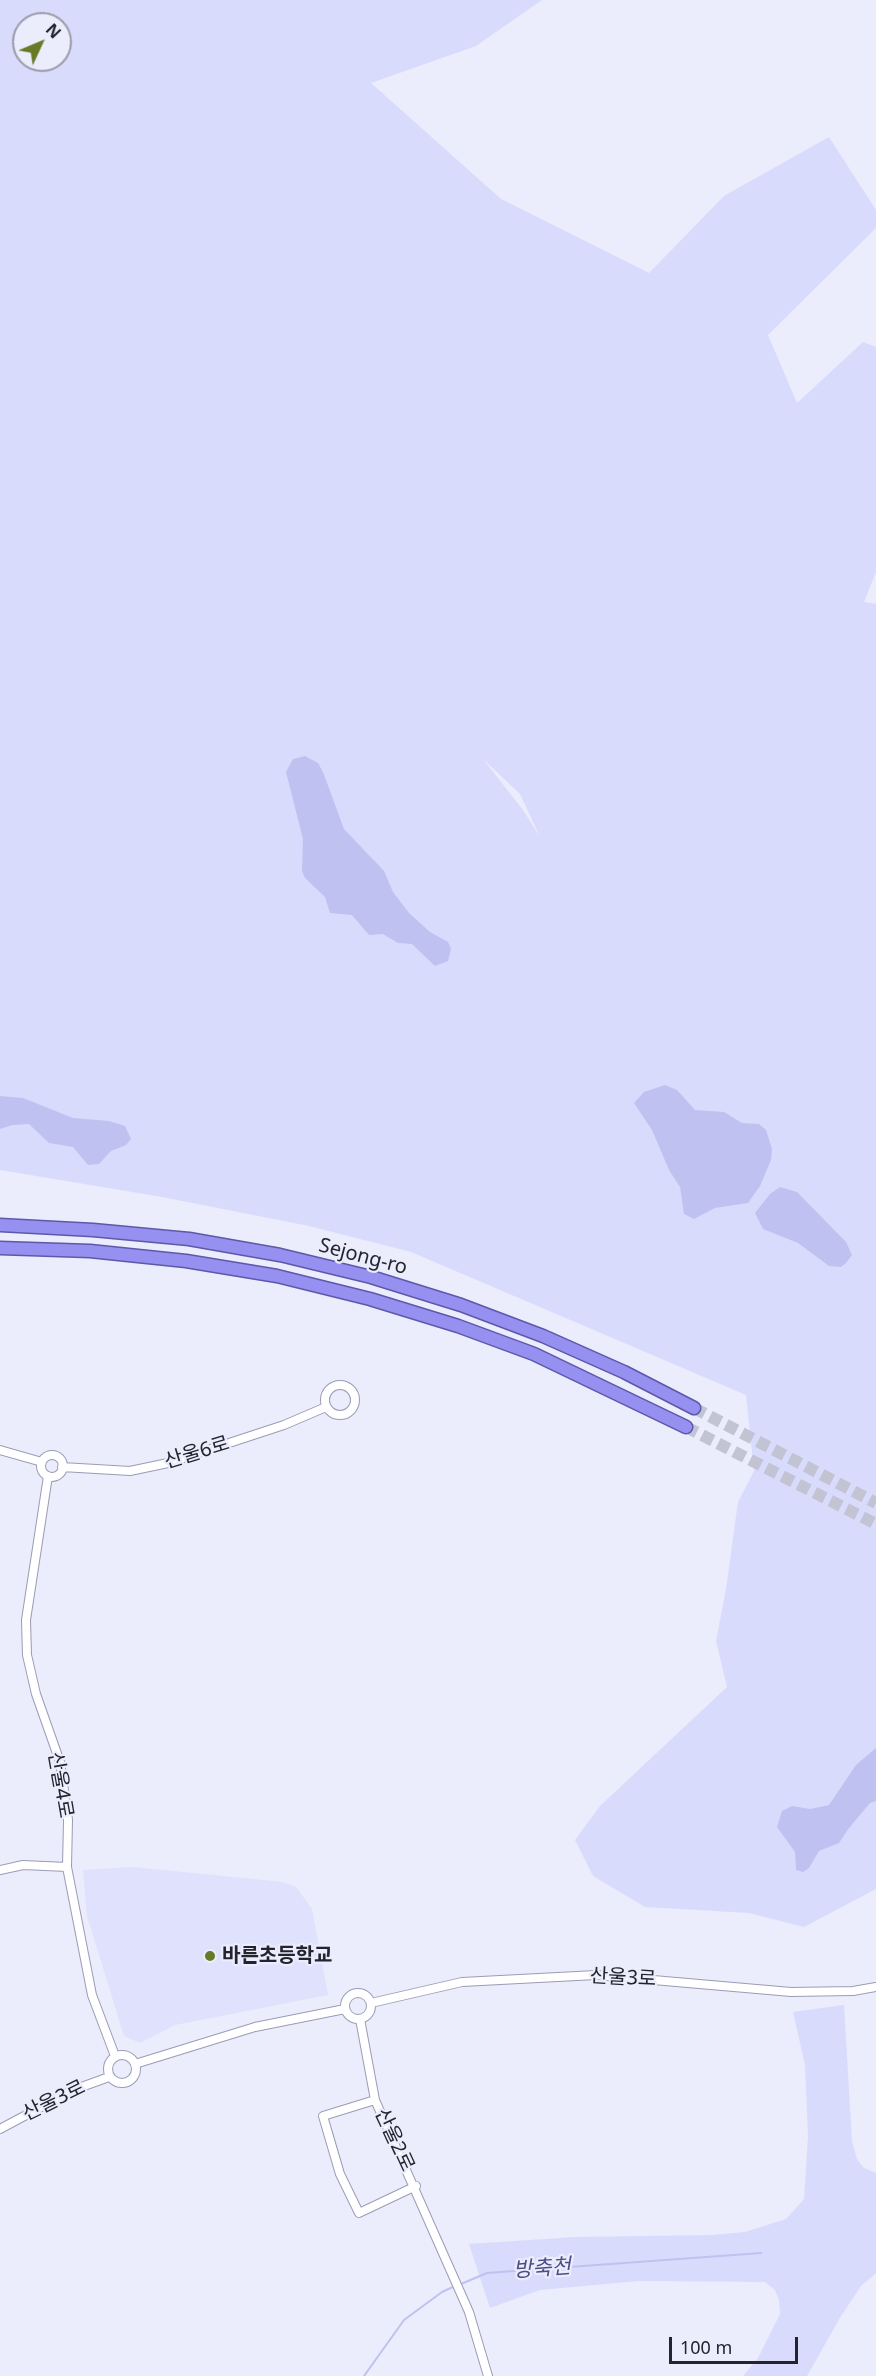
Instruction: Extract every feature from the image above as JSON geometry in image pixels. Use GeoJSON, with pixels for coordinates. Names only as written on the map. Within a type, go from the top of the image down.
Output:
{"type":"FeatureCollection","features":[{"type":"Feature","properties":{"kind":"highway"},"geometry":{"type":"LineString","coordinates":[[0,1220],[93,1230]]}},
{"type":"Feature","properties":{"kind":"highway","name":"Sejong-ro"},"geometry":{"type":"LineString","coordinates":[[0,1225],[93,1230],[189,1239],[280,1255],[371,1277],[461,1305],[543,1336],[624,1372],[694,1408]]}},
{"type":"Feature","properties":{"kind":"highway","name":"Sejong-ro"},"geometry":{"type":"LineString","coordinates":[[0,1248],[90,1251],[186,1261],[277,1276],[370,1299],[458,1326],[534,1354],[615,1390],[686,1427]]}},
{"type":"Feature","properties":{"kind":"highway"},"geometry":{"type":"LineString","coordinates":[[0,1255],[90,1251]]}},
{"type":"Feature","properties":{"kind":"street"},"geometry":{"type":"LineString","coordinates":[[339,1385],[352,1391],[354,1406],[348,1413],[338,1415],[326,1407],[325,1398],[330,1389],[339,1385]]}},
{"type":"Feature","properties":{"kind":"street","name":"산울6로"},"geometry":{"type":"LineString","coordinates":[[62,1467],[130,1471],[168,1463],[284,1425],[326,1407]]}},
{"type":"Feature","properties":{"kind":"street"},"geometry":{"type":"LineString","coordinates":[[0,1450],[42,1462]]}},
{"type":"Feature","properties":{"kind":"street"},"geometry":{"type":"LineString","coordinates":[[53,1455],[60,1459],[62,1467],[58,1475],[48,1476],[43,1471],[42,1462],[46,1457],[53,1455]]}},
{"type":"Feature","properties":{"kind":"street","name":"산울4로"},"geometry":{"type":"LineString","coordinates":[[48,1476],[26,1620],[27,1655],[36,1694],[60,1762],[68,1820],[67,1867],[92,1995],[115,2056]]}},
{"type":"Feature","properties":{"kind":"street"},"geometry":{"type":"LineString","coordinates":[[0,1870],[23,1865],[67,1867]]}},
{"type":"Feature","properties":{"kind":"street","name":"산울3로"},"geometry":{"type":"LineString","coordinates":[[371,2003],[462,1982],[596,1975],[791,1992],[853,1991],[876,1987]]}},
{"type":"Feature","properties":{"kind":"street"},"geometry":{"type":"LineString","coordinates":[[354,1993],[367,1995],[371,2003],[368,2015],[360,2019],[351,2018],[345,2008],[347,1998],[354,1993]]}},
{"type":"Feature","properties":{"kind":"street"},"geometry":{"type":"LineString","coordinates":[[135,2064],[255,2027],[345,2008]]}},
{"type":"Feature","properties":{"kind":"street","name":"산울2로"},"geometry":{"type":"LineString","coordinates":[[360,2019],[375,2100],[416,2187],[470,2313],[488,2376]]}},
{"type":"Feature","properties":{"kind":"street"},"geometry":{"type":"LineString","coordinates":[[128,2055],[135,2064],[134,2076],[127,2083],[118,2083],[110,2077],[108,2064],[115,2056],[128,2055]]}},
{"type":"Feature","properties":{"kind":"street","name":"산울3로"},"geometry":{"type":"LineString","coordinates":[[0,2128],[73,2090],[110,2077]]}},
{"type":"Feature","properties":{"kind":"street"},"geometry":{"type":"LineString","coordinates":[[375,2100],[323,2116],[340,2174],[358,2213],[416,2187]]}},
{"type":"Feature","properties":{"kind":"shaded area"},"geometry":{"type":"Polygon","coordinates":[[[0,0],[542,0],[476,46],[371,83],[501,199],[649,273],[724,196],[829,137],[876,210],[876,228],[768,335],[797,403],[863,342],[876,347],[876,572],[864,602],[876,604],[876,1889],[804,1927],[749,1913],[645,1907],[593,1876],[575,1840],[600,1806],[727,1687],[716,1641],[738,1502],[754,1471],[746,1395],[411,1252],[309,1226],[162,1197],[0,1170],[0,0]],[[483,759],[523,810],[540,837],[520,794],[483,759]]]}},
{"type":"Feature","properties":{"kind":"shaded area"},"geometry":{"type":"Polygon","coordinates":[[[305,756],[318,763],[323,772],[344,829],[384,871],[393,892],[409,913],[430,932],[448,942],[451,949],[448,961],[435,966],[412,944],[398,943],[383,934],[369,935],[352,915],[330,913],[325,897],[305,878],[302,871],[303,839],[286,772],[293,759],[305,756]]]}},
{"type":"Feature","properties":{"kind":"shaded area"},"geometry":{"type":"Polygon","coordinates":[[[665,1085],[677,1090],[695,1110],[724,1112],[742,1123],[759,1124],[766,1130],[772,1149],[771,1160],[760,1186],[748,1203],[715,1208],[694,1219],[684,1214],[680,1187],[669,1170],[652,1130],[634,1103],[644,1092],[665,1085]]]}},
{"type":"Feature","properties":{"kind":"shaded area"},"geometry":{"type":"Polygon","coordinates":[[[0,1096],[23,1098],[73,1118],[109,1121],[125,1126],[131,1139],[126,1145],[111,1151],[99,1164],[88,1165],[73,1147],[49,1143],[29,1124],[12,1125],[0,1129],[0,1096]]]}},
{"type":"Feature","properties":{"kind":"shaded area"},"geometry":{"type":"Polygon","coordinates":[[[780,1187],[797,1192],[846,1242],[852,1255],[846,1263],[841,1267],[829,1266],[798,1243],[763,1229],[755,1213],[770,1194],[780,1187]]]}},
{"type":"Feature","properties":{"kind":"shaded area"},"geometry":{"type":"Polygon","coordinates":[[[876,1748],[876,1801],[870,1803],[839,1843],[819,1851],[809,1868],[803,1872],[796,1870],[795,1852],[777,1827],[782,1811],[792,1806],[810,1809],[829,1805],[856,1765],[876,1748]]]}},
{"type":"Feature","properties":{"kind":"shaded area","name":"바른초등학교"},"geometry":{"type":"Polygon","coordinates":[[[133,1867],[283,1882],[296,1887],[312,1909],[328,1995],[175,2025],[140,2043],[124,2036],[87,1916],[83,1870],[133,1867]]]}},
{"type":"Feature","properties":{"kind":"shaded area"},"geometry":{"type":"Polygon","coordinates":[[[844,2005],[852,2141],[857,2159],[864,2168],[876,2173],[876,2273],[861,2286],[807,2376],[743,2376],[758,2358],[780,2314],[779,2300],[775,2290],[765,2282],[639,2281],[540,2290],[490,2308],[469,2244],[575,2237],[711,2235],[745,2232],[786,2219],[804,2199],[808,2136],[805,2065],[793,2012],[844,2005]]]}},
{"type":"Feature","properties":{"kind":"waterway","name":"방축천"},"geometry":{"type":"LineString","coordinates":[[461,2284],[487,2273],[761,2253]]}},
{"type":"Feature","properties":{"kind":"waterway","name":"방축천"},"geometry":{"type":"LineString","coordinates":[[364,2376],[404,2320],[442,2292],[455,2286]]}},
{"type":"Feature","properties":{"kind":"tunnel"},"geometry":{"type":"LineString","coordinates":[[694,1408],[876,1503]]}},
{"type":"Feature","properties":{"kind":"tunnel"},"geometry":{"type":"LineString","coordinates":[[686,1427],[876,1524]]}},
{"type":"Feature","properties":{"kind":"place","name":"바른초등학교"},"geometry":{"type":"Point","coordinates":[210,1956]}}]}
